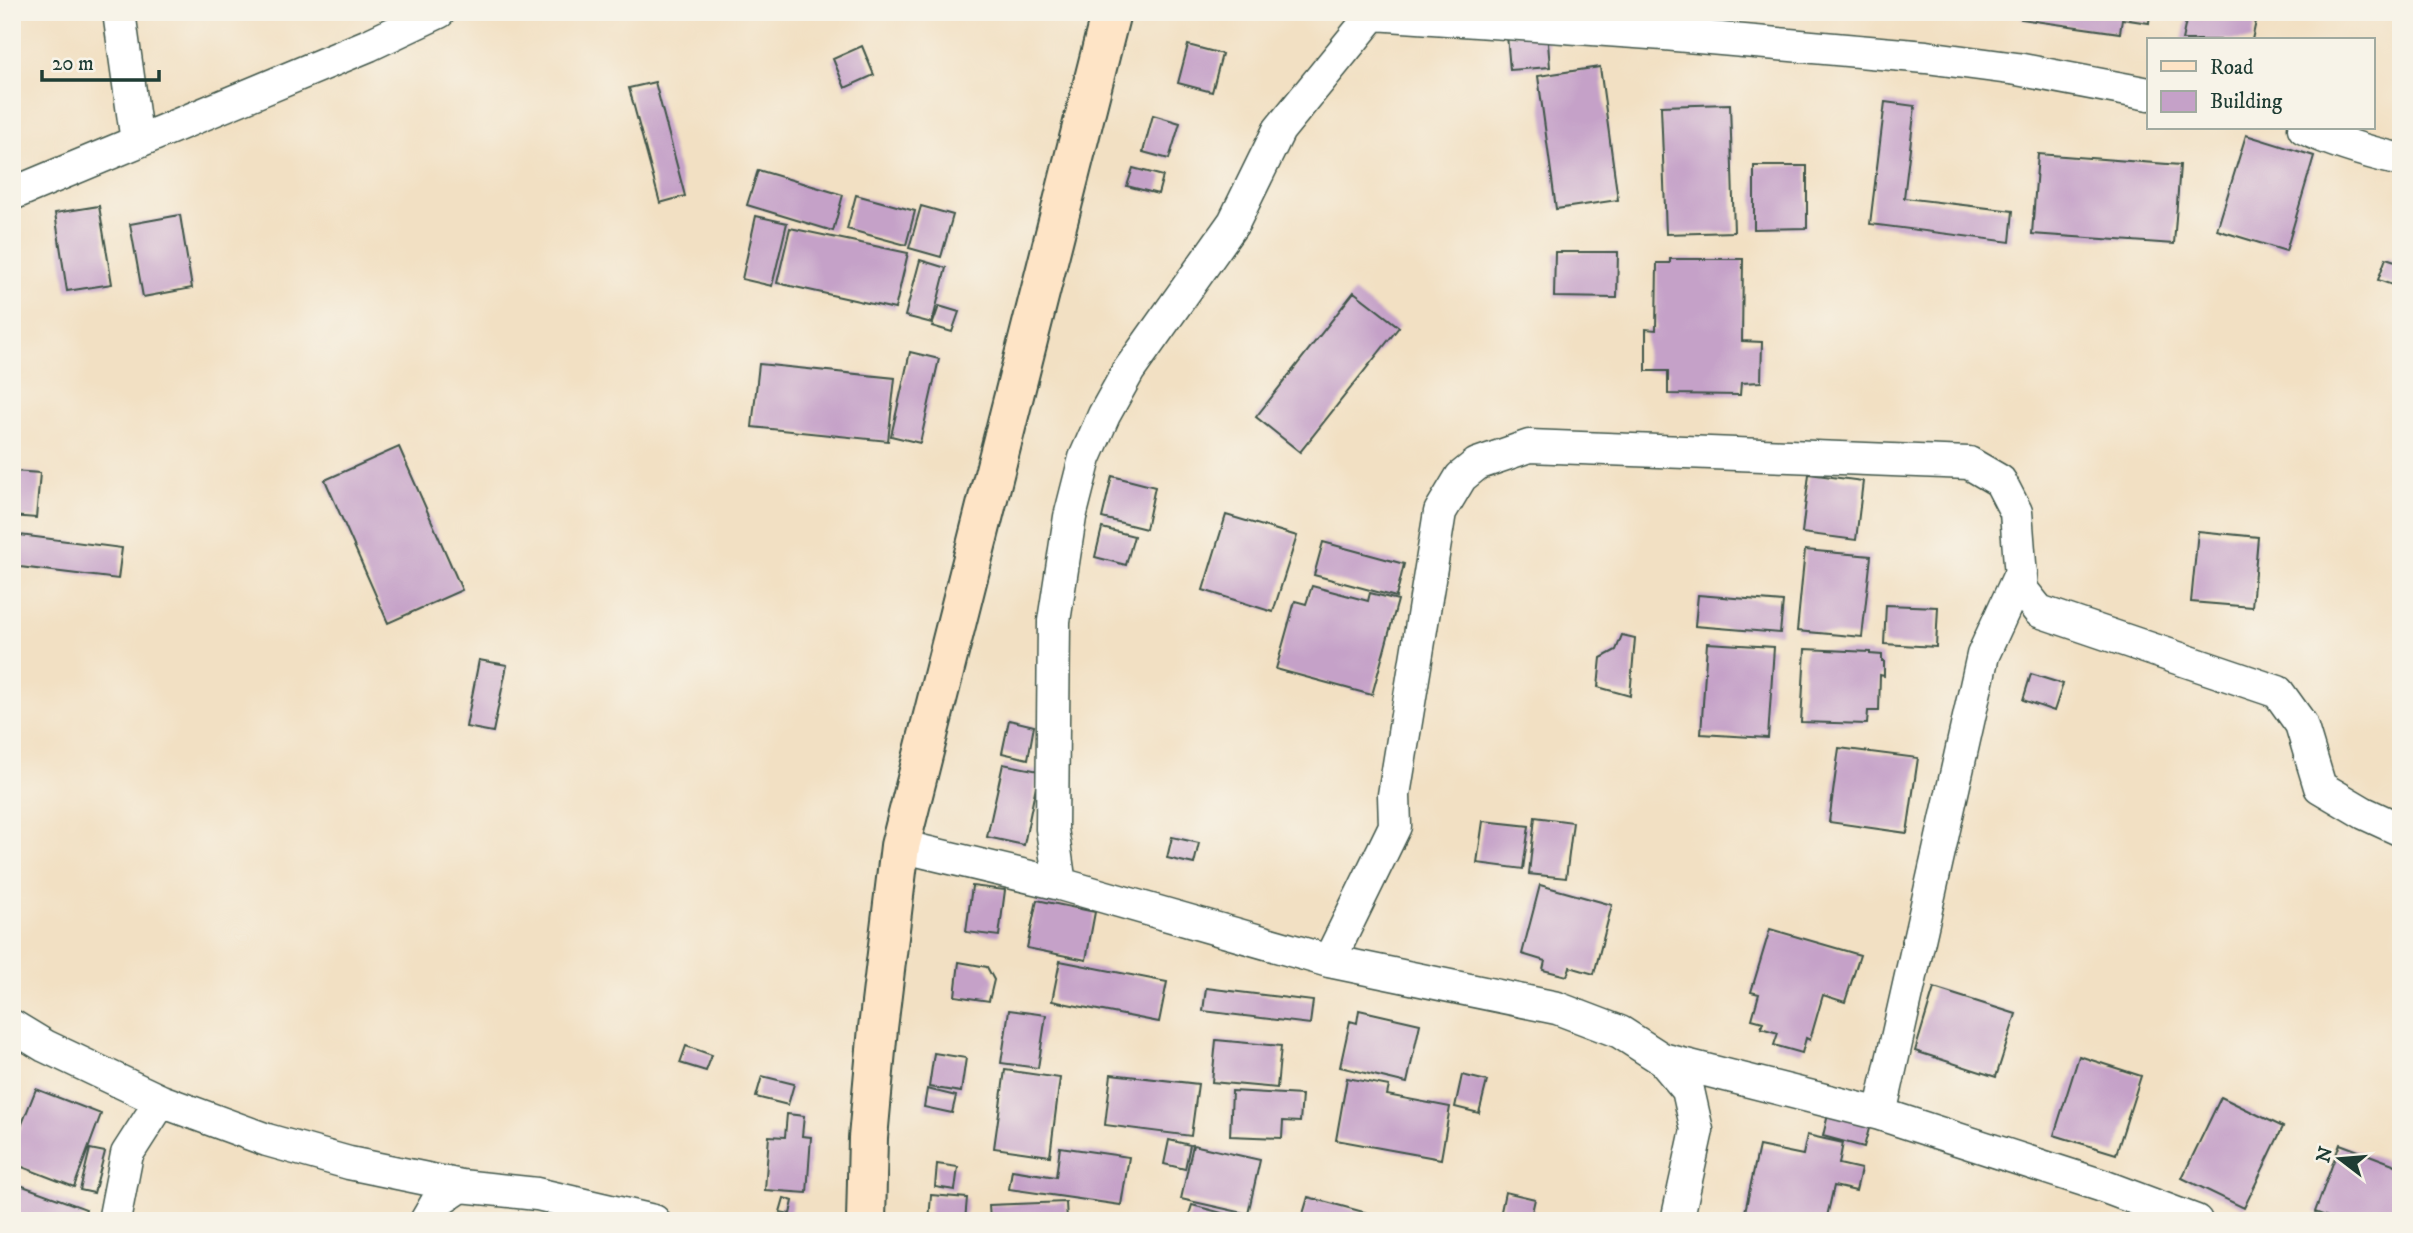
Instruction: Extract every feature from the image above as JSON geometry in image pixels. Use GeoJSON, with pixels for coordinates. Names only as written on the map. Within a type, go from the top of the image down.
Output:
{"type":"FeatureCollection","features":[{"type":"Feature","properties":{"kind":"main road"},"geometry":{"type":"LineString","coordinates":[[866,1221],[870,1111],[900,846],[1111,12]]}},
{"type":"Feature","properties":{"kind":"street"},"geometry":{"type":"LineString","coordinates":[[119,12],[137,142]]}},
{"type":"Feature","properties":{"kind":"street"},"geometry":{"type":"LineString","coordinates":[[12,194],[369,45],[439,12]]}},
{"type":"Feature","properties":{"kind":"street"},"geometry":{"type":"LineString","coordinates":[[1060,884],[1052,829],[1054,621],[1070,517],[1085,458],[1104,415],[1129,370],[1234,222],[1279,130],[1375,13],[1926,57],[2017,69],[2147,94]]}},
{"type":"Feature","properties":{"kind":"street"},"geometry":{"type":"LineString","coordinates":[[2309,130],[2336,142],[2401,160]]}},
{"type":"Feature","properties":{"kind":"street"},"geometry":{"type":"LineString","coordinates":[[1329,961],[1395,826],[1394,796],[1440,512],[1461,477],[1477,464],[1529,446],[1969,463],[2000,481],[2015,512],[2022,590],[2039,611],[2278,692],[2301,724],[2320,787],[2364,813],[2401,830]]}},
{"type":"Feature","properties":{"kind":"street"},"geometry":{"type":"LineString","coordinates":[[1880,1114],[1983,655],[2021,572]]}},
{"type":"Feature","properties":{"kind":"street"},"geometry":{"type":"LineString","coordinates":[[900,846],[1060,884],[1329,961],[1557,1008],[1620,1032],[1662,1059],[1688,1090],[1697,1130],[1677,1221]]}},
{"type":"Feature","properties":{"kind":"street"},"geometry":{"type":"LineString","coordinates":[[12,1026],[45,1046],[161,1101],[279,1144],[363,1166],[461,1186],[537,1194],[654,1221]]}},
{"type":"Feature","properties":{"kind":"street"},"geometry":{"type":"LineString","coordinates":[[1662,1059],[1880,1114],[2100,1185],[2196,1221]]}},
{"type":"Feature","properties":{"kind":"street"},"geometry":{"type":"LineString","coordinates":[[114,1221],[127,1154],[161,1101]]}},
{"type":"Feature","properties":{"kind":"street"},"geometry":{"type":"LineString","coordinates":[[426,1221],[437,1202],[461,1186]]}},
{"type":"Feature","properties":{"kind":"building"},"geometry":{"type":"Polygon","coordinates":[[[2022,12],[2150,12],[2149,23],[2122,19],[2120,33],[2021,19],[2022,12]]]}},
{"type":"Feature","properties":{"kind":"building"},"geometry":{"type":"Polygon","coordinates":[[[2188,12],[2258,12],[2252,38],[2182,38],[2188,12]]]}},
{"type":"Feature","properties":{"kind":"building"},"geometry":{"type":"Polygon","coordinates":[[[1547,31],[1550,67],[1510,70],[1507,35],[1547,31]]]}},
{"type":"Feature","properties":{"kind":"building"},"geometry":{"type":"Polygon","coordinates":[[[1188,45],[1222,54],[1212,92],[1178,83],[1188,45]]]}},
{"type":"Feature","properties":{"kind":"building"},"geometry":{"type":"Polygon","coordinates":[[[862,46],[874,75],[845,88],[833,59],[862,46]]]}},
{"type":"Feature","properties":{"kind":"building"},"geometry":{"type":"Polygon","coordinates":[[[1600,67],[1618,200],[1556,209],[1538,76],[1600,67]]]}},
{"type":"Feature","properties":{"kind":"building"},"geometry":{"type":"Polygon","coordinates":[[[655,82],[685,196],[660,203],[629,88],[655,82]]]}},
{"type":"Feature","properties":{"kind":"building"},"geometry":{"type":"Polygon","coordinates":[[[1885,102],[1915,106],[1904,198],[2013,211],[2010,242],[1870,224],[1885,102]]]}},
{"type":"Feature","properties":{"kind":"building"},"geometry":{"type":"Polygon","coordinates":[[[1730,104],[1734,232],[1666,234],[1661,106],[1730,104]]]}},
{"type":"Feature","properties":{"kind":"building"},"geometry":{"type":"Polygon","coordinates":[[[1153,115],[1180,123],[1169,159],[1143,152],[1153,115]]]}},
{"type":"Feature","properties":{"kind":"building"},"geometry":{"type":"Polygon","coordinates":[[[2246,135],[2314,156],[2286,251],[2217,230],[2246,135]]]}},
{"type":"Feature","properties":{"kind":"building"},"geometry":{"type":"Polygon","coordinates":[[[2038,154],[2180,165],[2174,244],[2032,234],[2038,154]]]}},
{"type":"Feature","properties":{"kind":"building"},"geometry":{"type":"Polygon","coordinates":[[[1754,166],[1807,166],[1807,228],[1754,229],[1754,166]]]}},
{"type":"Feature","properties":{"kind":"building"},"geometry":{"type":"Polygon","coordinates":[[[1133,168],[1163,176],[1158,194],[1127,186],[1133,168]]]}},
{"type":"Feature","properties":{"kind":"building"},"geometry":{"type":"Polygon","coordinates":[[[758,170],[843,195],[833,231],[747,205],[758,170]]]}},
{"type":"Feature","properties":{"kind":"building"},"geometry":{"type":"Polygon","coordinates":[[[856,195],[915,211],[906,245],[847,229],[856,195]]]}},
{"type":"Feature","properties":{"kind":"building"},"geometry":{"type":"Polygon","coordinates":[[[99,206],[112,284],[67,291],[55,213],[99,206]]]}},
{"type":"Feature","properties":{"kind":"building"},"geometry":{"type":"Polygon","coordinates":[[[921,206],[953,215],[941,257],[909,248],[921,206]]]}},
{"type":"Feature","properties":{"kind":"building"},"geometry":{"type":"Polygon","coordinates":[[[180,215],[192,288],[143,297],[130,224],[180,215]]]}},
{"type":"Feature","properties":{"kind":"building"},"geometry":{"type":"Polygon","coordinates":[[[756,216],[787,223],[772,286],[742,279],[756,216]]]}},
{"type":"Feature","properties":{"kind":"building"},"geometry":{"type":"Polygon","coordinates":[[[790,228],[908,253],[895,309],[777,283],[790,228]]]}},
{"type":"Feature","properties":{"kind":"building"},"geometry":{"type":"Polygon","coordinates":[[[1555,252],[1618,252],[1617,298],[1554,297],[1555,252]]]}},
{"type":"Feature","properties":{"kind":"building"},"geometry":{"type":"Polygon","coordinates":[[[2386,258],[2401,263],[2401,288],[2378,280],[2386,258]]]}},
{"type":"Feature","properties":{"kind":"building"},"geometry":{"type":"Polygon","coordinates":[[[1670,259],[1743,259],[1742,341],[1762,342],[1761,382],[1741,383],[1740,395],[1668,394],[1668,371],[1646,371],[1646,329],[1656,330],[1657,263],[1670,263],[1670,259]]]}},
{"type":"Feature","properties":{"kind":"building"},"geometry":{"type":"Polygon","coordinates":[[[920,260],[946,268],[932,323],[905,316],[920,260]]]}},
{"type":"Feature","properties":{"kind":"building"},"geometry":{"type":"Polygon","coordinates":[[[1354,292],[1399,327],[1300,452],[1256,417],[1354,292]]]}},
{"type":"Feature","properties":{"kind":"building"},"geometry":{"type":"Polygon","coordinates":[[[939,306],[959,312],[952,332],[932,326],[939,306]]]}},
{"type":"Feature","properties":{"kind":"building"},"geometry":{"type":"Polygon","coordinates":[[[910,352],[939,359],[920,443],[891,436],[910,352]]]}},
{"type":"Feature","properties":{"kind":"building"},"geometry":{"type":"Polygon","coordinates":[[[759,364],[895,378],[888,441],[752,427],[759,364]]]}},
{"type":"Feature","properties":{"kind":"building"},"geometry":{"type":"Polygon","coordinates":[[[399,447],[462,590],[388,623],[325,480],[399,447]]]}},
{"type":"Feature","properties":{"kind":"building"},"geometry":{"type":"Polygon","coordinates":[[[12,471],[40,473],[36,518],[12,516],[12,471]]]}},
{"type":"Feature","properties":{"kind":"building"},"geometry":{"type":"Polygon","coordinates":[[[1809,474],[1863,481],[1856,540],[1802,533],[1809,474]]]}},
{"type":"Feature","properties":{"kind":"building"},"geometry":{"type":"Polygon","coordinates":[[[1112,476],[1155,487],[1146,529],[1102,518],[1112,476]]]}},
{"type":"Feature","properties":{"kind":"building"},"geometry":{"type":"Polygon","coordinates":[[[1226,515],[1297,536],[1273,612],[1203,590],[1226,515]]]}},
{"type":"Feature","properties":{"kind":"building"},"geometry":{"type":"Polygon","coordinates":[[[1102,528],[1134,536],[1126,565],[1095,557],[1102,528]]]}},
{"type":"Feature","properties":{"kind":"building"},"geometry":{"type":"Polygon","coordinates":[[[2198,531],[2258,537],[2252,607],[2191,602],[2198,531]]]}},
{"type":"Feature","properties":{"kind":"building"},"geometry":{"type":"Polygon","coordinates":[[[12,534],[122,548],[118,579],[12,566],[12,534]]]}},
{"type":"Feature","properties":{"kind":"building"},"geometry":{"type":"Polygon","coordinates":[[[1323,542],[1404,564],[1396,597],[1314,575],[1323,542]]]}},
{"type":"Feature","properties":{"kind":"building"},"geometry":{"type":"Polygon","coordinates":[[[1805,550],[1871,556],[1862,637],[1797,631],[1805,550]]]}},
{"type":"Feature","properties":{"kind":"building"},"geometry":{"type":"Polygon","coordinates":[[[1312,586],[1368,601],[1370,593],[1398,600],[1372,695],[1276,669],[1295,601],[1306,604],[1312,586]]]}},
{"type":"Feature","properties":{"kind":"building"},"geometry":{"type":"Polygon","coordinates":[[[1698,595],[1783,602],[1780,633],[1695,626],[1698,595]]]}},
{"type":"Feature","properties":{"kind":"building"},"geometry":{"type":"Polygon","coordinates":[[[1886,605],[1938,607],[1936,647],[1884,644],[1886,605]]]}},
{"type":"Feature","properties":{"kind":"building"},"geometry":{"type":"Polygon","coordinates":[[[1622,635],[1635,638],[1630,696],[1598,687],[1601,658],[1616,650],[1622,635]]]}},
{"type":"Feature","properties":{"kind":"building"},"geometry":{"type":"Polygon","coordinates":[[[1707,643],[1774,647],[1768,738],[1701,734],[1707,643]]]}},
{"type":"Feature","properties":{"kind":"building"},"geometry":{"type":"Polygon","coordinates":[[[1805,649],[1882,655],[1884,676],[1880,675],[1879,711],[1868,711],[1867,724],[1801,722],[1805,649]]]}},
{"type":"Feature","properties":{"kind":"building"},"geometry":{"type":"Polygon","coordinates":[[[479,660],[507,665],[493,732],[466,727],[479,660]]]}},
{"type":"Feature","properties":{"kind":"building"},"geometry":{"type":"Polygon","coordinates":[[[2031,674],[2063,684],[2054,711],[2023,700],[2031,674]]]}},
{"type":"Feature","properties":{"kind":"building"},"geometry":{"type":"Polygon","coordinates":[[[1009,720],[1034,726],[1028,759],[1002,753],[1009,720]]]}},
{"type":"Feature","properties":{"kind":"building"},"geometry":{"type":"Polygon","coordinates":[[[1839,748],[1918,758],[1907,833],[1829,822],[1839,748]]]}},
{"type":"Feature","properties":{"kind":"building"},"geometry":{"type":"Polygon","coordinates":[[[1003,764],[1039,771],[1024,845],[987,837],[1003,764]]]}},
{"type":"Feature","properties":{"kind":"building"},"geometry":{"type":"Polygon","coordinates":[[[1535,817],[1573,822],[1566,878],[1529,874],[1535,817]]]}},
{"type":"Feature","properties":{"kind":"building"},"geometry":{"type":"Polygon","coordinates":[[[1483,821],[1529,826],[1523,869],[1477,863],[1483,821]]]}},
{"type":"Feature","properties":{"kind":"building"},"geometry":{"type":"Polygon","coordinates":[[[1172,837],[1199,843],[1194,864],[1167,858],[1172,837]]]}},
{"type":"Feature","properties":{"kind":"building"},"geometry":{"type":"Polygon","coordinates":[[[1540,885],[1612,905],[1594,974],[1570,967],[1567,976],[1543,970],[1545,961],[1522,954],[1540,885]]]}},
{"type":"Feature","properties":{"kind":"building"},"geometry":{"type":"Polygon","coordinates":[[[972,886],[1005,890],[999,936],[966,932],[972,886]]]}},
{"type":"Feature","properties":{"kind":"building"},"geometry":{"type":"Polygon","coordinates":[[[1037,900],[1095,912],[1086,960],[1027,948],[1037,900]]]}},
{"type":"Feature","properties":{"kind":"building"},"geometry":{"type":"Polygon","coordinates":[[[1770,929],[1860,955],[1845,1002],[1823,995],[1810,1040],[1806,1038],[1802,1053],[1774,1045],[1778,1033],[1761,1028],[1763,1022],[1752,1019],[1759,994],[1751,992],[1770,929]]]}},
{"type":"Feature","properties":{"kind":"building"},"geometry":{"type":"Polygon","coordinates":[[[1060,961],[1167,982],[1159,1022],[1052,1001],[1060,961]]]}},
{"type":"Feature","properties":{"kind":"building"},"geometry":{"type":"Polygon","coordinates":[[[959,962],[987,967],[994,980],[989,1001],[955,996],[959,962]]]}},
{"type":"Feature","properties":{"kind":"building"},"geometry":{"type":"Polygon","coordinates":[[[1206,988],[1313,1001],[1310,1024],[1203,1011],[1206,988]]]}},
{"type":"Feature","properties":{"kind":"building"},"geometry":{"type":"Polygon","coordinates":[[[1934,988],[2016,1014],[1996,1077],[1915,1051],[1934,988]]]}},
{"type":"Feature","properties":{"kind":"building"},"geometry":{"type":"Polygon","coordinates":[[[1009,1010],[1046,1015],[1038,1068],[1001,1063],[1009,1010]]]}},
{"type":"Feature","properties":{"kind":"building"},"geometry":{"type":"Polygon","coordinates":[[[1359,1010],[1420,1024],[1407,1083],[1340,1067],[1350,1021],[1357,1023],[1359,1010]]]}},
{"type":"Feature","properties":{"kind":"building"},"geometry":{"type":"Polygon","coordinates":[[[1216,1040],[1281,1046],[1277,1088],[1212,1082],[1216,1040]]]}},
{"type":"Feature","properties":{"kind":"building"},"geometry":{"type":"Polygon","coordinates":[[[686,1046],[712,1055],[706,1071],[680,1063],[686,1046]]]}},
{"type":"Feature","properties":{"kind":"building"},"geometry":{"type":"Polygon","coordinates":[[[934,1053],[966,1058],[961,1092],[929,1087],[934,1053]]]}},
{"type":"Feature","properties":{"kind":"building"},"geometry":{"type":"Polygon","coordinates":[[[2079,1056],[2141,1076],[2116,1154],[2054,1135],[2079,1056]]]}},
{"type":"Feature","properties":{"kind":"building"},"geometry":{"type":"Polygon","coordinates":[[[1005,1070],[1060,1078],[1050,1156],[994,1148],[1005,1070]]]}},
{"type":"Feature","properties":{"kind":"building"},"geometry":{"type":"Polygon","coordinates":[[[1111,1074],[1198,1084],[1191,1136],[1105,1125],[1111,1074]]]}},
{"type":"Feature","properties":{"kind":"building"},"geometry":{"type":"Polygon","coordinates":[[[1462,1075],[1487,1081],[1479,1113],[1455,1107],[1462,1075]]]}},
{"type":"Feature","properties":{"kind":"building"},"geometry":{"type":"Polygon","coordinates":[[[762,1076],[794,1084],[788,1105],[756,1097],[762,1076]]]}},
{"type":"Feature","properties":{"kind":"building"},"geometry":{"type":"Polygon","coordinates":[[[1347,1078],[1389,1086],[1387,1095],[1450,1107],[1441,1159],[1336,1140],[1347,1078]]]}},
{"type":"Feature","properties":{"kind":"building"},"geometry":{"type":"Polygon","coordinates":[[[36,1089],[101,1114],[74,1187],[12,1163],[12,1149],[36,1089]]]}},
{"type":"Feature","properties":{"kind":"building"},"geometry":{"type":"Polygon","coordinates":[[[927,1089],[956,1096],[952,1113],[924,1107],[927,1089]]]}},
{"type":"Feature","properties":{"kind":"building"},"geometry":{"type":"Polygon","coordinates":[[[1232,1091],[1302,1095],[1300,1122],[1283,1121],[1282,1138],[1230,1136],[1232,1091]]]}},
{"type":"Feature","properties":{"kind":"building"},"geometry":{"type":"Polygon","coordinates":[[[2221,1097],[2283,1127],[2244,1208],[2182,1178],[2221,1097]]]}},
{"type":"Feature","properties":{"kind":"building"},"geometry":{"type":"Polygon","coordinates":[[[1829,1110],[1871,1121],[1864,1147],[1823,1136],[1829,1110]]]}},
{"type":"Feature","properties":{"kind":"building"},"geometry":{"type":"Polygon","coordinates":[[[787,1114],[804,1116],[802,1136],[811,1137],[807,1193],[765,1190],[769,1136],[785,1137],[787,1114]]]}},
{"type":"Feature","properties":{"kind":"building"},"geometry":{"type":"Polygon","coordinates":[[[1807,1135],[1843,1143],[1839,1164],[1861,1169],[1856,1191],[1834,1186],[1826,1221],[1743,1221],[1759,1146],[1803,1155],[1807,1135]]]}},
{"type":"Feature","properties":{"kind":"building"},"geometry":{"type":"Polygon","coordinates":[[[1169,1140],[1190,1145],[1185,1169],[1164,1164],[1169,1140]]]}},
{"type":"Feature","properties":{"kind":"building"},"geometry":{"type":"Polygon","coordinates":[[[2340,1144],[2401,1167],[2401,1221],[2338,1221],[2315,1212],[2340,1144]]]}},
{"type":"Feature","properties":{"kind":"building"},"geometry":{"type":"Polygon","coordinates":[[[1193,1145],[1260,1160],[1248,1214],[1181,1199],[1193,1145]]]}},
{"type":"Feature","properties":{"kind":"building"},"geometry":{"type":"Polygon","coordinates":[[[1060,1147],[1129,1157],[1121,1205],[1009,1189],[1012,1170],[1056,1177],[1060,1147]]]}},
{"type":"Feature","properties":{"kind":"building"},"geometry":{"type":"Polygon","coordinates":[[[90,1149],[105,1152],[94,1193],[80,1190],[90,1149]]]}},
{"type":"Feature","properties":{"kind":"building"},"geometry":{"type":"Polygon","coordinates":[[[937,1164],[958,1167],[955,1190],[935,1187],[937,1164]]]}},
{"type":"Feature","properties":{"kind":"building"},"geometry":{"type":"Polygon","coordinates":[[[20,1185],[86,1209],[81,1221],[12,1221],[12,1206],[20,1185]]]}},
{"type":"Feature","properties":{"kind":"building"},"geometry":{"type":"Polygon","coordinates":[[[1505,1192],[1535,1199],[1530,1221],[1499,1221],[1505,1192]]]}},
{"type":"Feature","properties":{"kind":"building"},"geometry":{"type":"Polygon","coordinates":[[[931,1195],[967,1198],[965,1221],[929,1221],[931,1195]]]}},
{"type":"Feature","properties":{"kind":"building"},"geometry":{"type":"Polygon","coordinates":[[[1308,1197],[1382,1217],[1382,1221],[1301,1221],[1308,1197]]]}},
{"type":"Feature","properties":{"kind":"building"},"geometry":{"type":"Polygon","coordinates":[[[784,1198],[793,1201],[790,1214],[780,1212],[784,1198]]]}},
{"type":"Feature","properties":{"kind":"building"},"geometry":{"type":"Polygon","coordinates":[[[1066,1202],[1067,1221],[990,1221],[989,1205],[1066,1202]]]}},
{"type":"Feature","properties":{"kind":"building"},"geometry":{"type":"Polygon","coordinates":[[[1192,1205],[1248,1220],[1248,1221],[1187,1221],[1192,1205]]]}},
{"type":"Feature","properties":{"kind":"building"},"geometry":{"type":"Polygon","coordinates":[[[399,1216],[399,1221],[334,1221],[334,1218],[399,1216]]]}}]}
